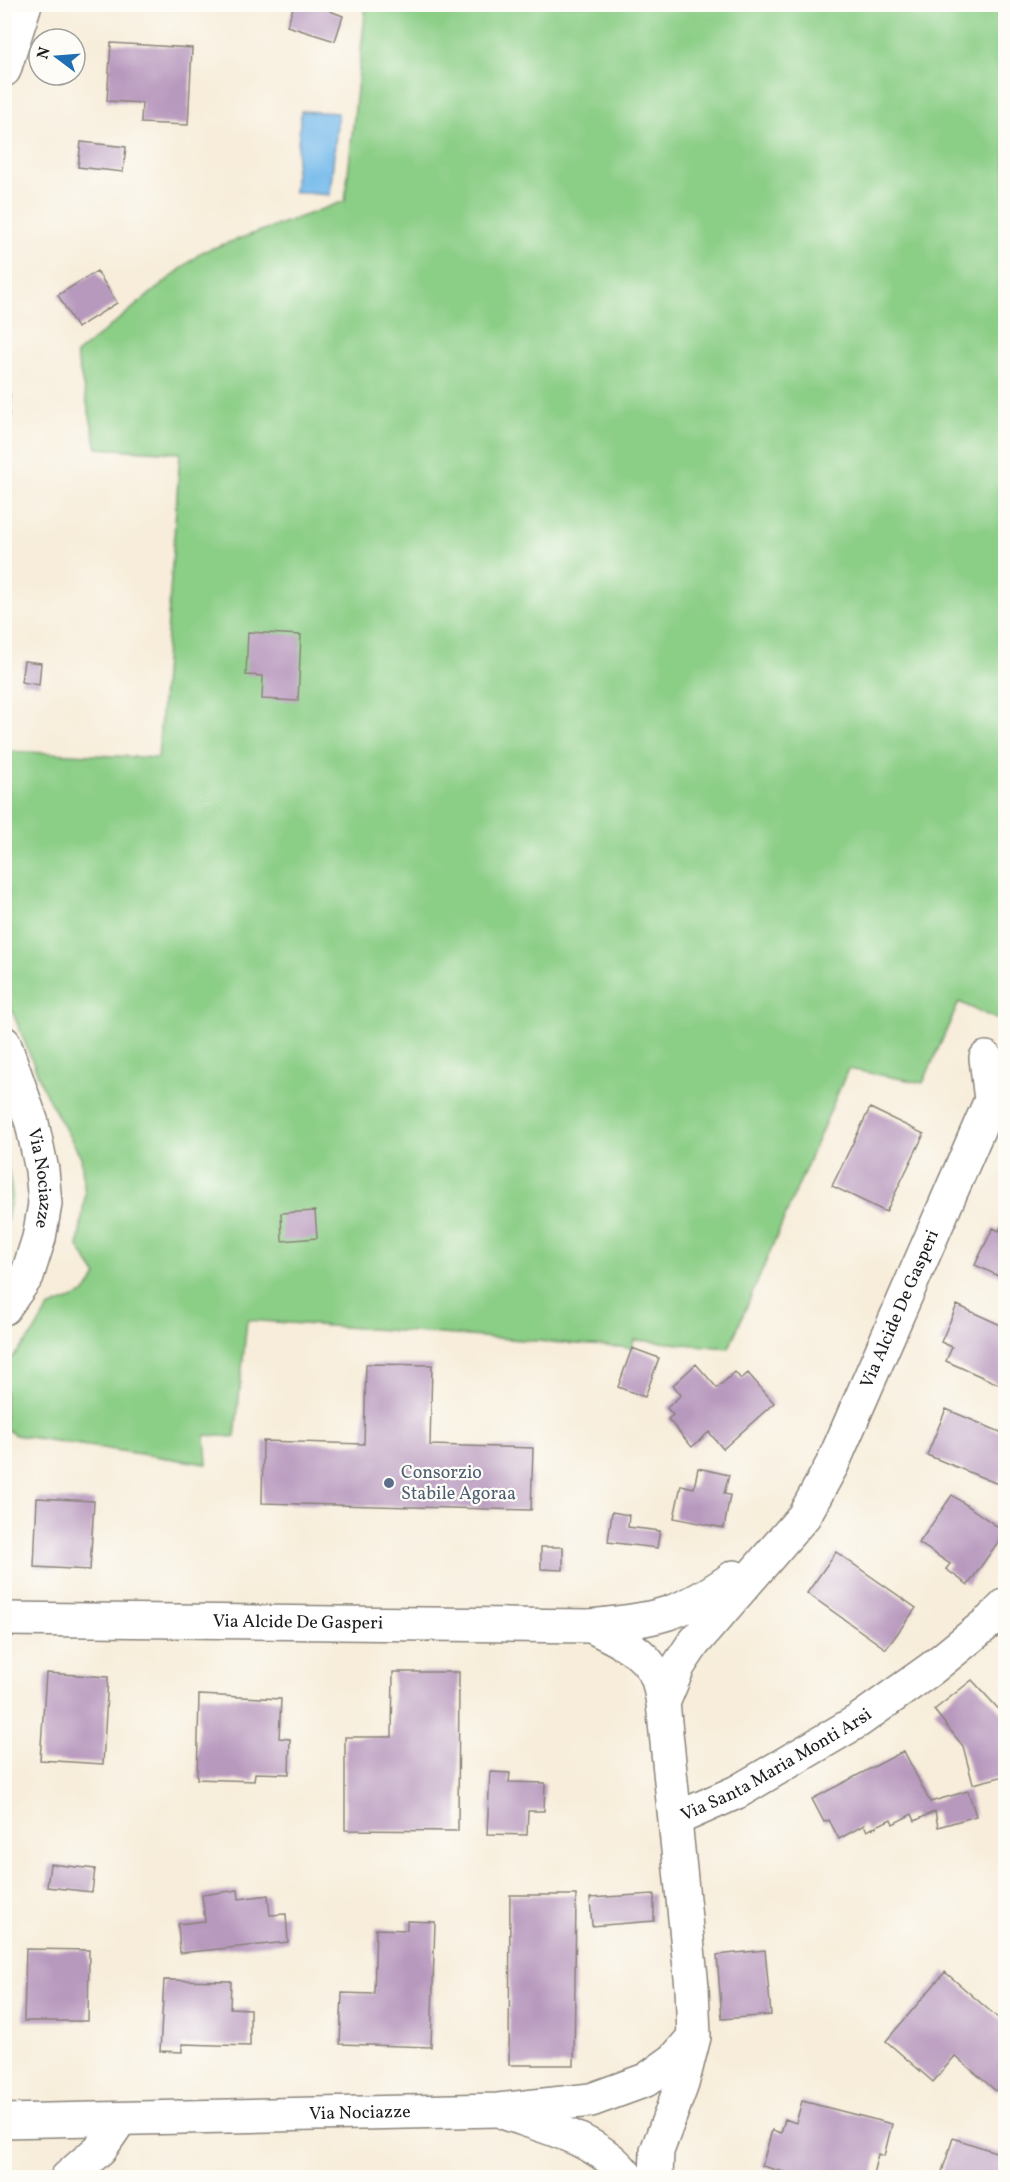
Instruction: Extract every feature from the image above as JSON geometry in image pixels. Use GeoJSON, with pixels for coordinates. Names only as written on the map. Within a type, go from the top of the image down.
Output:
{"type":"FeatureCollection","features":[{"type":"Feature","properties":{"kind":"street"},"geometry":{"type":"LineString","coordinates":[[4,70],[25,4]]}},
{"type":"Feature","properties":{"kind":"street","name":"Via Nociazze"},"geometry":{"type":"LineString","coordinates":[[4,1043],[32,1123],[42,1170],[45,1204],[39,1238],[27,1276],[4,1308]]}},
{"type":"Feature","properties":{"kind":"street","name":"Via Alcide De Gasperi"},"geometry":{"type":"LineString","coordinates":[[4,1619],[591,1626],[643,1620],[673,1613],[702,1600],[774,1548],[804,1516],[832,1465],[990,1100],[987,1058]]}},
{"type":"Feature","properties":{"kind":"street"},"geometry":{"type":"LineString","coordinates":[[663,1703],[679,1665],[693,1644],[774,1548]]}},
{"type":"Feature","properties":{"kind":"street","name":"Via Santa Maria Monti Arsi"},"geometry":{"type":"LineString","coordinates":[[656,2178],[657,2151],[662,2132],[682,2084],[694,2037],[692,1987],[676,1819],[737,1792],[764,1774],[858,1721],[931,1669],[991,1620],[1005,1605]]}},
{"type":"Feature","properties":{"kind":"street"},"geometry":{"type":"LineString","coordinates":[[591,1626],[623,1642],[642,1657],[656,1675],[663,1703],[676,1819]]}},
{"type":"Feature","properties":{"kind":"street","name":"Via Nociazze"},"geometry":{"type":"LineString","coordinates":[[4,2121],[498,2110],[591,2100],[646,2080],[675,2059],[694,2037]]}},
{"type":"Feature","properties":{"kind":"street"},"geometry":{"type":"LineString","coordinates":[[498,2110],[563,2133],[598,2150],[622,2168],[628,2178]]}},
{"type":"Feature","properties":{"kind":"street"},"geometry":{"type":"LineString","coordinates":[[67,2178],[100,2149],[120,2120]]}},
{"type":"Feature","properties":{"kind":"green space"},"geometry":{"type":"Polygon","coordinates":[[[366,5],[1005,5],[1005,1023],[959,1002],[923,1083],[848,1069],[729,1348],[634,1340],[632,1348],[247,1320],[235,1437],[205,1435],[207,1464],[15,1435],[5,1428],[5,1366],[33,1334],[48,1308],[84,1294],[97,1276],[78,1247],[85,1195],[81,1157],[46,1095],[5,993],[5,751],[158,758],[180,453],[97,448],[76,354],[202,252],[345,201],[366,5]]]}},
{"type":"Feature","properties":{"kind":"green space"},"geometry":{"type":"Polygon","coordinates":[[[4,1136],[12,1195],[5,1231],[4,1230],[4,1136]]]}},
{"type":"Feature","properties":{"kind":"water"},"geometry":{"type":"Polygon","coordinates":[[[301,111],[338,113],[330,195],[294,192],[301,111]]]}},
{"type":"Feature","properties":{"kind":"building"},"geometry":{"type":"Polygon","coordinates":[[[282,4],[332,4],[330,11],[343,16],[335,41],[287,26],[293,8],[282,4]]]}},
{"type":"Feature","properties":{"kind":"building"},"geometry":{"type":"Polygon","coordinates":[[[111,43],[192,48],[188,125],[141,123],[142,103],[107,101],[111,43]]]}},
{"type":"Feature","properties":{"kind":"building"},"geometry":{"type":"Polygon","coordinates":[[[81,142],[126,147],[123,172],[78,167],[81,142]]]}},
{"type":"Feature","properties":{"kind":"building"},"geometry":{"type":"Polygon","coordinates":[[[97,271],[117,303],[77,328],[58,295],[97,271]]]}},
{"type":"Feature","properties":{"kind":"building"},"geometry":{"type":"Polygon","coordinates":[[[4,394],[10,394],[9,415],[4,415],[4,394]]]}},
{"type":"Feature","properties":{"kind":"building"},"geometry":{"type":"Polygon","coordinates":[[[248,632],[301,635],[298,701],[262,699],[263,676],[246,675],[248,632]]]}},
{"type":"Feature","properties":{"kind":"building"},"geometry":{"type":"Polygon","coordinates":[[[24,661],[41,663],[39,685],[21,682],[24,661]]]}},
{"type":"Feature","properties":{"kind":"building"},"geometry":{"type":"Polygon","coordinates":[[[870,1108],[924,1134],[886,1212],[832,1186],[870,1108]]]}},
{"type":"Feature","properties":{"kind":"building"},"geometry":{"type":"Polygon","coordinates":[[[315,1211],[317,1238],[282,1241],[281,1213],[315,1211]]]}},
{"type":"Feature","properties":{"kind":"building"},"geometry":{"type":"Polygon","coordinates":[[[1003,1221],[1005,1222],[1005,1279],[975,1265],[993,1228],[999,1231],[1003,1221]]]}},
{"type":"Feature","properties":{"kind":"building"},"geometry":{"type":"Polygon","coordinates":[[[957,1305],[1005,1327],[1005,1387],[946,1361],[952,1347],[941,1342],[957,1305]]]}},
{"type":"Feature","properties":{"kind":"building"},"geometry":{"type":"Polygon","coordinates":[[[632,1348],[659,1358],[645,1397],[618,1387],[632,1348]]]}},
{"type":"Feature","properties":{"kind":"building"},"geometry":{"type":"Polygon","coordinates":[[[366,1364],[432,1365],[430,1445],[533,1448],[531,1510],[262,1503],[263,1441],[364,1444],[366,1364]]]}},
{"type":"Feature","properties":{"kind":"building"},"geometry":{"type":"Polygon","coordinates":[[[696,1364],[717,1388],[735,1372],[741,1379],[748,1373],[774,1403],[723,1449],[709,1432],[692,1447],[668,1419],[673,1415],[667,1408],[681,1395],[673,1385],[696,1364]]]}},
{"type":"Feature","properties":{"kind":"building"},"geometry":{"type":"Polygon","coordinates":[[[946,1409],[1005,1434],[1005,1467],[998,1484],[927,1455],[946,1409]]]}},
{"type":"Feature","properties":{"kind":"building"},"geometry":{"type":"Polygon","coordinates":[[[698,1468],[729,1475],[724,1494],[730,1495],[724,1528],[674,1518],[681,1485],[694,1488],[698,1468]]]}},
{"type":"Feature","properties":{"kind":"building"},"geometry":{"type":"Polygon","coordinates":[[[952,1495],[1005,1532],[968,1585],[946,1569],[950,1564],[919,1543],[952,1495]]]}},
{"type":"Feature","properties":{"kind":"building"},"geometry":{"type":"Polygon","coordinates":[[[37,1498],[94,1501],[90,1570],[34,1567],[37,1498]]]}},
{"type":"Feature","properties":{"kind":"building"},"geometry":{"type":"Polygon","coordinates":[[[612,1512],[629,1515],[628,1527],[660,1531],[657,1548],[608,1542],[612,1512]]]}},
{"type":"Feature","properties":{"kind":"building"},"geometry":{"type":"Polygon","coordinates":[[[541,1547],[563,1547],[563,1570],[541,1569],[541,1547]]]}},
{"type":"Feature","properties":{"kind":"building"},"geometry":{"type":"Polygon","coordinates":[[[836,1552],[916,1608],[886,1649],[807,1593],[836,1552]]]}},
{"type":"Feature","properties":{"kind":"building"},"geometry":{"type":"Polygon","coordinates":[[[393,1672],[459,1672],[458,1831],[345,1830],[345,1737],[392,1737],[393,1672]]]}},
{"type":"Feature","properties":{"kind":"building"},"geometry":{"type":"Polygon","coordinates":[[[46,1673],[108,1677],[103,1764],[40,1760],[46,1673]]]}},
{"type":"Feature","properties":{"kind":"building"},"geometry":{"type":"Polygon","coordinates":[[[972,1680],[1005,1716],[1005,1776],[973,1784],[963,1746],[934,1710],[972,1680]]]}},
{"type":"Feature","properties":{"kind":"building"},"geometry":{"type":"Polygon","coordinates":[[[199,1695],[281,1699],[279,1738],[290,1739],[289,1774],[255,1773],[254,1781],[197,1779],[199,1695]]]}},
{"type":"Feature","properties":{"kind":"building"},"geometry":{"type":"Polygon","coordinates":[[[904,1751],[930,1802],[968,1791],[976,1816],[938,1827],[935,1811],[915,1821],[912,1814],[893,1824],[891,1819],[867,1831],[864,1825],[839,1839],[829,1820],[824,1822],[812,1799],[904,1751]]]}},
{"type":"Feature","properties":{"kind":"building"},"geometry":{"type":"Polygon","coordinates":[[[490,1772],[510,1773],[509,1782],[545,1783],[544,1811],[528,1811],[527,1835],[487,1834],[490,1772]]]}},
{"type":"Feature","properties":{"kind":"building"},"geometry":{"type":"Polygon","coordinates":[[[50,1864],[95,1869],[92,1892],[47,1887],[50,1864]]]}},
{"type":"Feature","properties":{"kind":"building"},"geometry":{"type":"Polygon","coordinates":[[[238,1890],[239,1899],[268,1895],[270,1915],[286,1914],[288,1942],[180,1953],[178,1924],[205,1921],[202,1895],[238,1890]]]}},
{"type":"Feature","properties":{"kind":"building"},"geometry":{"type":"Polygon","coordinates":[[[654,1894],[654,1921],[592,1926],[590,1898],[654,1894]]]}},
{"type":"Feature","properties":{"kind":"building"},"geometry":{"type":"Polygon","coordinates":[[[510,1895],[576,1895],[574,2065],[509,2065],[510,1895]]]}},
{"type":"Feature","properties":{"kind":"building"},"geometry":{"type":"Polygon","coordinates":[[[407,1921],[435,1922],[431,2047],[340,2044],[342,1993],[374,1994],[376,1929],[407,1930],[407,1921]]]}},
{"type":"Feature","properties":{"kind":"building"},"geometry":{"type":"Polygon","coordinates":[[[26,1949],[89,1950],[88,2021],[24,2021],[26,1949]]]}},
{"type":"Feature","properties":{"kind":"building"},"geometry":{"type":"Polygon","coordinates":[[[765,1950],[771,2015],[722,2019],[717,1955],[765,1950]]]}},
{"type":"Feature","properties":{"kind":"building"},"geometry":{"type":"Polygon","coordinates":[[[945,1972],[1005,2024],[1005,2080],[996,2091],[955,2056],[933,2082],[886,2041],[945,1972]]]}},
{"type":"Feature","properties":{"kind":"building"},"geometry":{"type":"Polygon","coordinates":[[[164,1980],[231,1981],[230,2008],[250,2009],[250,2046],[182,2044],[182,2052],[160,2051],[164,1980]]]}},
{"type":"Feature","properties":{"kind":"building"},"geometry":{"type":"Polygon","coordinates":[[[802,2101],[892,2124],[884,2156],[878,2154],[872,2178],[806,2178],[762,2166],[772,2130],[781,2133],[785,2119],[796,2123],[802,2101]]]}},
{"type":"Feature","properties":{"kind":"building"},"geometry":{"type":"Polygon","coordinates":[[[953,2138],[1005,2155],[1004,2178],[940,2178],[953,2138]]]}},
{"type":"Feature","properties":{"kind":"place","name":"Consorzio Stabile Agoraa"},"geometry":{"type":"Point","coordinates":[389,1483]}}]}
